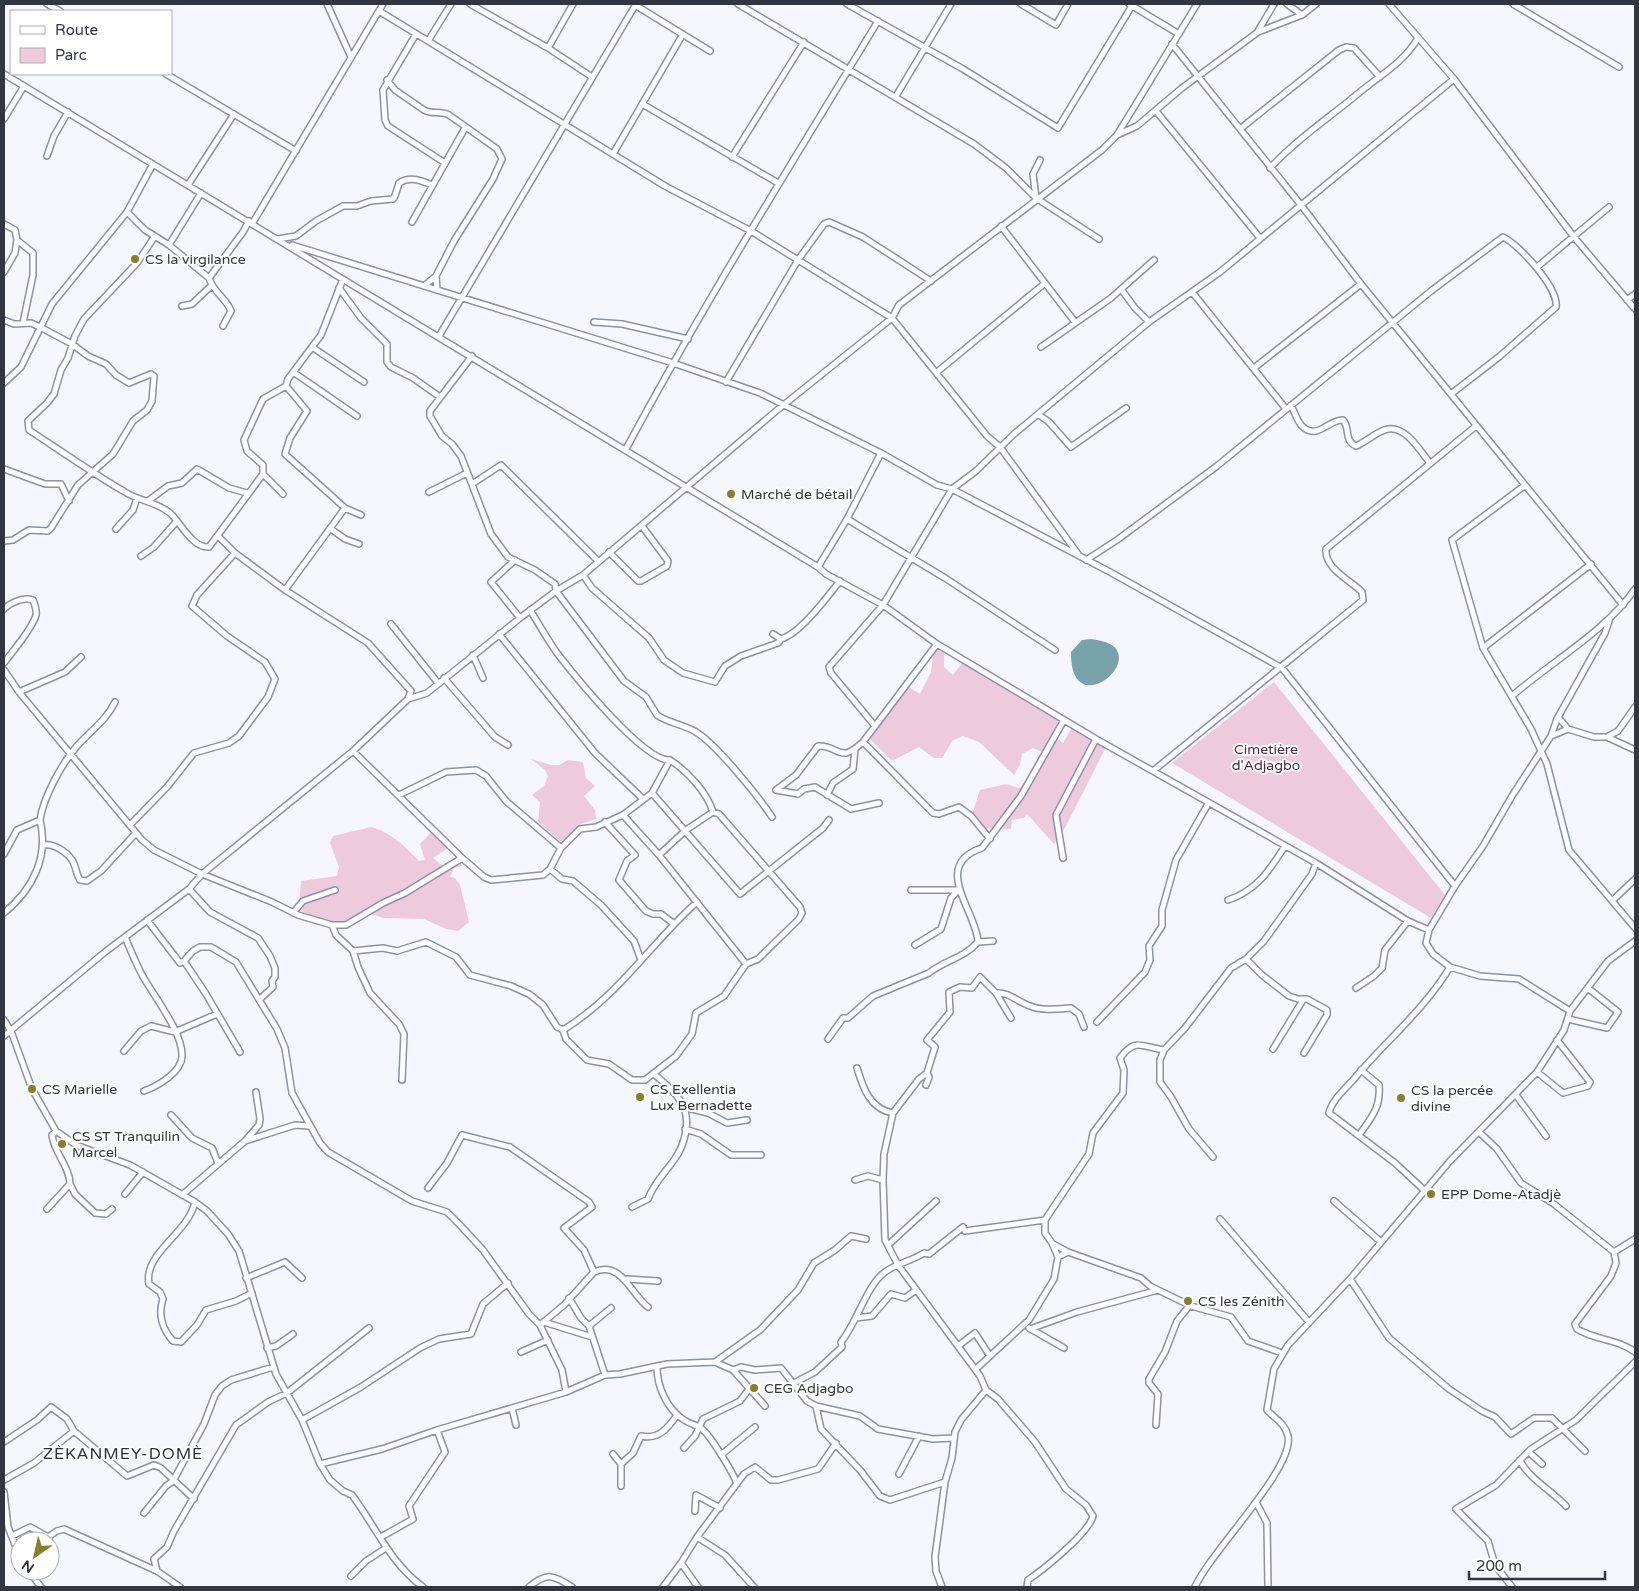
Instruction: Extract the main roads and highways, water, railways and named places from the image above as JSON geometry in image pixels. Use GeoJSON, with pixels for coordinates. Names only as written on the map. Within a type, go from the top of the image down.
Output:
{"type":"FeatureCollection","features":[{"type":"Feature","properties":{"kind":"water"},"geometry":{"type":"Polygon","coordinates":[[[1091,639],[1110,644],[1118,653],[1118,663],[1112,673],[1103,681],[1092,685],[1081,683],[1074,673],[1071,652],[1082,640],[1091,639]]]}},
{"type":"Feature","properties":{"kind":"place","name":"CS la virgilance"},"geometry":{"type":"Point","coordinates":[135,259]}},
{"type":"Feature","properties":{"kind":"place","name":"Marché de bétail"},"geometry":{"type":"Point","coordinates":[731,494]}},
{"type":"Feature","properties":{"kind":"place","name":"CS Marielle"},"geometry":{"type":"Point","coordinates":[32,1089]}},
{"type":"Feature","properties":{"kind":"place","name":"CS Exellentia Lux Bernadette"},"geometry":{"type":"Point","coordinates":[640,1097]}},
{"type":"Feature","properties":{"kind":"place","name":"CS la percée divine"},"geometry":{"type":"Point","coordinates":[1401,1098]}},
{"type":"Feature","properties":{"kind":"place","name":"CS ST Tranquilin Marcel"},"geometry":{"type":"Point","coordinates":[62,1144]}},
{"type":"Feature","properties":{"kind":"place","name":"EPP Dome-Atadjè"},"geometry":{"type":"Point","coordinates":[1431,1194]}},
{"type":"Feature","properties":{"kind":"place","name":"CS les Zénith"},"geometry":{"type":"Point","coordinates":[1188,1301]}},
{"type":"Feature","properties":{"kind":"place","name":"CEG Adjagbo"},"geometry":{"type":"Point","coordinates":[754,1388]}},
{"type":"Feature","properties":{"kind":"district","name":"ZÈKANMEY-DOMÈ"},"geometry":{"type":"Point","coordinates":[123,1453]}},
{"type":"Feature","properties":{"kind":"park label","name":"Cimetière d'Adjagbo"},"geometry":{"type":"Point","coordinates":[1266,758]}}]}
